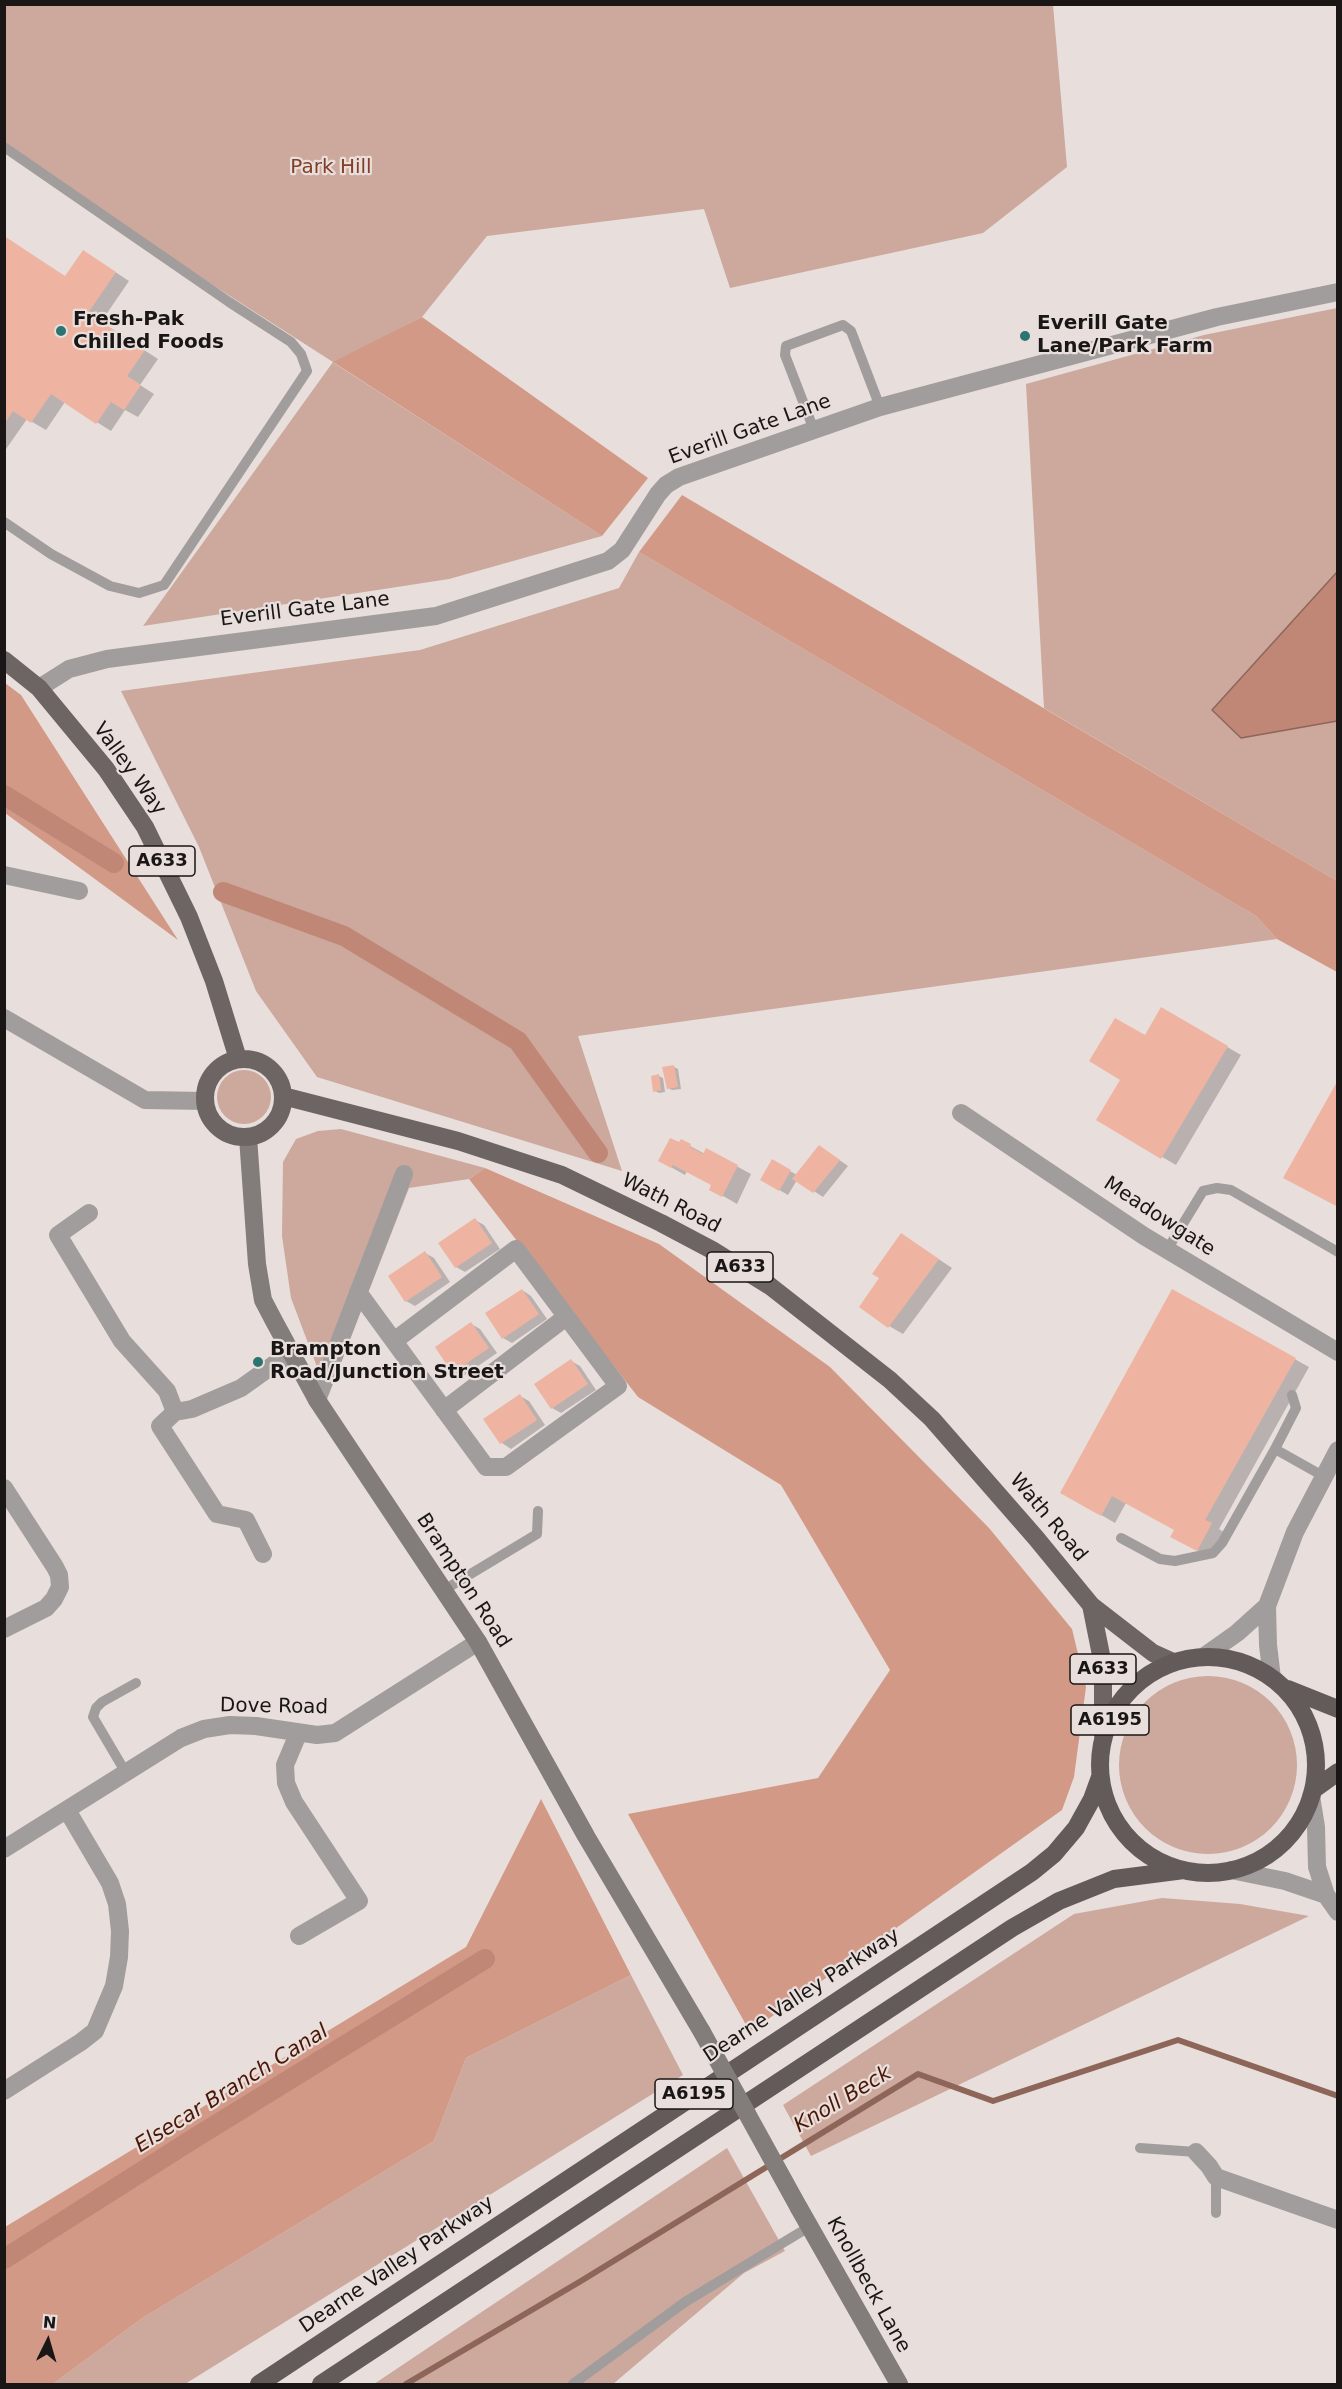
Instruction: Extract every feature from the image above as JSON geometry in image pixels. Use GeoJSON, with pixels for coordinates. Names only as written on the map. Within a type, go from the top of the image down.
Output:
{"type":"FeatureCollection","features":[{"type":"Feature","properties":{"kind":"highway","name":"A6195"},"geometry":{"type":"LineString","coordinates":[[1278,1682],[1303,1714],[1314,1746],[1316,1768],[1312,1793],[1300,1822],[1281,1844],[1258,1860],[1231,1870],[1208,1873],[1184,1870],[1159,1861],[1131,1840],[1119,1826],[1106,1803],[1100,1777],[1100,1756],[1103,1735],[1113,1711],[1129,1690],[1149,1673],[1173,1662],[1203,1657],[1228,1658],[1251,1666],[1278,1682],[1338,1709]]}},
{"type":"Feature","properties":{"kind":"highway"},"geometry":{"type":"LineString","coordinates":[[1312,1793],[1338,1772]]}},
{"type":"Feature","properties":{"kind":"highway","name":"Dearne Valley Parkway"},"geometry":{"type":"LineString","coordinates":[[259,2385],[1032,1872],[1054,1854],[1076,1828],[1100,1777]]}},
{"type":"Feature","properties":{"kind":"highway","name":"A6195"},"geometry":{"type":"LineString","coordinates":[[321,2385],[1012,1928],[1059,1901],[1114,1879],[1184,1870]]}},
{"type":"Feature","properties":{"kind":"main road","name":"Valley Way"},"geometry":{"type":"LineString","coordinates":[[4,660],[39,688],[106,770],[145,827],[189,917],[214,981],[238,1059]]}},
{"type":"Feature","properties":{"kind":"main road"},"geometry":{"type":"LineString","coordinates":[[238,1059],[263,1064],[273,1072],[280,1083],[283,1096],[277,1119],[260,1134],[248,1137],[224,1132],[211,1119],[205,1101],[210,1079],[217,1069],[238,1059]]}},
{"type":"Feature","properties":{"kind":"main road","name":"Wath Road"},"geometry":{"type":"LineString","coordinates":[[283,1096],[458,1141],[562,1174],[662,1223],[712,1250],[770,1286],[890,1380],[932,1419],[1091,1605],[1153,1653],[1173,1662]]}},
{"type":"Feature","properties":{"kind":"main road","name":"Brampton Road"},"geometry":{"type":"LineString","coordinates":[[248,1137],[257,1264],[263,1300],[317,1400],[478,1642],[562,1789],[586,1836],[702,2032]]}},
{"type":"Feature","properties":{"kind":"main road","name":"Wath Road"},"geometry":{"type":"LineString","coordinates":[[1091,1605],[1103,1665],[1103,1735]]}},
{"type":"Feature","properties":{"kind":"main road","name":"Knollbeck Lane"},"geometry":{"type":"LineString","coordinates":[[702,2032],[898,2385]]}},
{"type":"Feature","properties":{"kind":"street","name":"Everill Gate Lane"},"geometry":{"type":"LineString","coordinates":[[39,688],[69,669],[107,659],[436,616],[608,561],[622,550],[658,494],[666,485],[679,477],[880,407],[1217,317],[1338,292]]}},
{"type":"Feature","properties":{"kind":"street"},"geometry":{"type":"LineString","coordinates":[[4,875],[79,891]]}},
{"type":"Feature","properties":{"kind":"street"},"geometry":{"type":"LineString","coordinates":[[4,1018],[145,1100],[205,1101]]}},
{"type":"Feature","properties":{"kind":"street","name":"Meadowgate"},"geometry":{"type":"LineString","coordinates":[[961,1113],[1167,1250],[1338,1352]]}},
{"type":"Feature","properties":{"kind":"street"},"geometry":{"type":"LineString","coordinates":[[317,1400],[358,1292],[394,1182]]}},
{"type":"Feature","properties":{"kind":"street"},"geometry":{"type":"LineString","coordinates":[[88,1213],[58,1235],[122,1341],[167,1391],[175,1412]]}},
{"type":"Feature","properties":{"kind":"street"},"geometry":{"type":"LineString","coordinates":[[358,1292],[486,1467],[506,1467],[618,1386],[516,1249],[394,1341]]}},
{"type":"Feature","properties":{"kind":"street"},"geometry":{"type":"LineString","coordinates":[[444,1410],[566,1317]]}},
{"type":"Feature","properties":{"kind":"street"},"geometry":{"type":"LineString","coordinates":[[263,1554],[246,1520],[217,1514],[160,1426],[175,1412],[192,1409],[241,1388],[290,1353]]}},
{"type":"Feature","properties":{"kind":"street"},"geometry":{"type":"LineString","coordinates":[[1278,1682],[1268,1645],[1267,1606],[1295,1532],[1338,1450]]}},
{"type":"Feature","properties":{"kind":"street"},"geometry":{"type":"LineString","coordinates":[[4,1488],[55,1567],[59,1575],[60,1587],[46,1608],[4,1629]]}},
{"type":"Feature","properties":{"kind":"street"},"geometry":{"type":"LineString","coordinates":[[1203,1657],[1237,1633],[1267,1606]]}},
{"type":"Feature","properties":{"kind":"street","name":"Dove Road"},"geometry":{"type":"LineString","coordinates":[[4,1849],[181,1738],[204,1729],[230,1725],[256,1726],[298,1734],[335,1733],[478,1642]]}},
{"type":"Feature","properties":{"kind":"street"},"geometry":{"type":"LineString","coordinates":[[298,1734],[285,1765],[286,1783],[294,1802],[359,1901],[299,1936]]}},
{"type":"Feature","properties":{"kind":"street"},"geometry":{"type":"LineString","coordinates":[[1312,1793],[1317,1867],[1326,1895],[1338,1912]]}},
{"type":"Feature","properties":{"kind":"street"},"geometry":{"type":"LineString","coordinates":[[4,2091],[95,2031],[114,1986],[119,1957],[120,1931],[117,1904],[110,1883],[67,1810]]}},
{"type":"Feature","properties":{"kind":"street"},"geometry":{"type":"LineString","coordinates":[[1231,1870],[1285,1881],[1326,1895]]}},
{"type":"Feature","properties":{"kind":"street"},"geometry":{"type":"LineString","coordinates":[[1196,2152],[1202,2156],[1216,2177],[1338,2220]]}},
{"type":"Feature","properties":{"kind":"lane"},"geometry":{"type":"LineString","coordinates":[[4,147],[291,342],[301,354],[307,371],[164,585],[139,593],[110,586],[51,554],[4,522]]}},
{"type":"Feature","properties":{"kind":"lane"},"geometry":{"type":"LineString","coordinates":[[814,430],[784,355],[786,346],[843,325],[851,331],[880,407]]}},
{"type":"Feature","properties":{"kind":"lane"},"geometry":{"type":"LineString","coordinates":[[1167,1250],[1203,1191],[1216,1188],[1231,1190],[1338,1252]]}},
{"type":"Feature","properties":{"kind":"lane"},"geometry":{"type":"LineString","coordinates":[[1120,1538],[1160,1559],[1175,1561],[1213,1553],[1222,1543],[1296,1408],[1292,1395]]}},
{"type":"Feature","properties":{"kind":"lane"},"geometry":{"type":"LineString","coordinates":[[1275,1449],[1323,1476]]}},
{"type":"Feature","properties":{"kind":"lane"},"geometry":{"type":"LineString","coordinates":[[444,1590],[537,1534],[538,1511]]}},
{"type":"Feature","properties":{"kind":"lane"},"geometry":{"type":"LineString","coordinates":[[126,1773],[93,1717],[96,1708],[102,1702],[136,1683]]}},
{"type":"Feature","properties":{"kind":"lane"},"geometry":{"type":"LineString","coordinates":[[1140,2148],[1196,2152]]}},
{"type":"Feature","properties":{"kind":"lane"},"geometry":{"type":"LineString","coordinates":[[1216,2177],[1216,2213]]}},
{"type":"Feature","properties":{"kind":"lane"},"geometry":{"type":"LineString","coordinates":[[573,2385],[685,2302],[809,2227]]}},
{"type":"Feature","properties":{"kind":"green space","name":"Park Hill"},"geometry":{"type":"Polygon","coordinates":[[[4,5],[1053,5],[1067,167],[983,233],[730,288],[704,209],[487,236],[422,317],[334,363],[602,536],[449,579],[143,626],[333,362],[5,152],[4,5]]]}},
{"type":"Feature","properties":{"kind":"green space"},"geometry":{"type":"Polygon","coordinates":[[[1337,308],[1337,572],[1212,710],[1241,738],[1337,721],[1337,881],[1044,708],[1026,384],[1204,335],[1337,308]]]}},
{"type":"Feature","properties":{"kind":"green space"},"geometry":{"type":"Polygon","coordinates":[[[639,552],[1256,916],[1277,939],[578,1036],[622,1171],[317,1077],[256,991],[199,847],[121,691],[420,650],[619,588],[639,552]]]}},
{"type":"Feature","properties":{"kind":"green space"},"geometry":{"type":"Polygon","coordinates":[[[244,1070],[254,1072],[263,1078],[269,1087],[271,1097],[269,1107],[263,1116],[254,1122],[244,1124],[234,1122],[225,1116],[219,1107],[217,1097],[219,1087],[225,1078],[234,1072],[244,1070]]]}},
{"type":"Feature","properties":{"kind":"green space"},"geometry":{"type":"Polygon","coordinates":[[[341,1129],[485,1168],[469,1179],[409,1188],[328,1396],[291,1298],[282,1236],[283,1162],[296,1139],[318,1131],[341,1129]]]}},
{"type":"Feature","properties":{"kind":"green space"},"geometry":{"type":"Polygon","coordinates":[[[1208,1676],[1242,1683],[1271,1702],[1290,1731],[1297,1765],[1290,1799],[1271,1828],[1242,1847],[1208,1854],[1174,1847],[1145,1828],[1126,1799],[1119,1765],[1126,1731],[1145,1702],[1174,1683],[1208,1676]]]}},
{"type":"Feature","properties":{"kind":"green space"},"geometry":{"type":"Polygon","coordinates":[[[1162,1898],[1240,1904],[1309,1916],[811,2156],[783,2105],[1074,1914],[1162,1898]]]}},
{"type":"Feature","properties":{"kind":"green space"},"geometry":{"type":"Polygon","coordinates":[[[631,1975],[683,2075],[185,2384],[53,2384],[141,2319],[434,2141],[466,2058],[631,1975]]]}},
{"type":"Feature","properties":{"kind":"green space"},"geometry":{"type":"Polygon","coordinates":[[[727,2148],[785,2251],[744,2273],[613,2384],[374,2384],[727,2148]]]}},
{"type":"Feature","properties":{"kind":"shaded area"},"geometry":{"type":"Polygon","coordinates":[[[422,317],[648,478],[602,536],[333,362],[422,317]]]}},
{"type":"Feature","properties":{"kind":"shaded area"},"geometry":{"type":"Polygon","coordinates":[[[682,495],[1337,881],[1337,972],[1277,939],[1256,916],[639,552],[682,495]]]}},
{"type":"Feature","properties":{"kind":"shaded area"},"geometry":{"type":"Polygon","coordinates":[[[1337,572],[1337,721],[1241,738],[1212,710],[1337,572]]]}},
{"type":"Feature","properties":{"kind":"shaded area"},"geometry":{"type":"Polygon","coordinates":[[[5,683],[21,695],[178,940],[5,813],[5,683]]]}},
{"type":"Feature","properties":{"kind":"shaded area"},"geometry":{"type":"Polygon","coordinates":[[[485,1168],[659,1244],[830,1367],[989,1528],[1072,1629],[1086,1687],[1074,1777],[1062,1810],[750,2032],[628,1814],[818,1778],[890,1670],[781,1485],[638,1397],[469,1179],[485,1168]]]}},
{"type":"Feature","properties":{"kind":"shaded area"},"geometry":{"type":"Polygon","coordinates":[[[541,1799],[631,1975],[466,2058],[434,2141],[141,2319],[53,2384],[5,2384],[5,2227],[466,1947],[541,1799]]]}},
{"type":"Feature","properties":{"kind":"building","name":"Fresh-Pak Chilled Foods"},"geometry":{"type":"Polygon","coordinates":[[[4,236],[65,276],[83,250],[116,272],[88,313],[145,350],[127,376],[141,385],[124,410],[111,402],[96,424],[51,394],[31,423],[13,411],[4,424],[4,236]]]}},
{"type":"Feature","properties":{"kind":"building"},"geometry":{"type":"Polygon","coordinates":[[[1161,1007],[1228,1046],[1161,1159],[1096,1120],[1120,1080],[1089,1061],[1115,1018],[1145,1035],[1161,1007]]]}},
{"type":"Feature","properties":{"kind":"building"},"geometry":{"type":"Polygon","coordinates":[[[674,1065],[678,1087],[667,1089],[662,1067],[674,1065]]]}},
{"type":"Feature","properties":{"kind":"building"},"geometry":{"type":"Polygon","coordinates":[[[659,1074],[661,1090],[653,1092],[651,1076],[659,1074]]]}},
{"type":"Feature","properties":{"kind":"building"},"geometry":{"type":"Polygon","coordinates":[[[1338,1080],[1338,1207],[1283,1178],[1338,1080]]]}},
{"type":"Feature","properties":{"kind":"building"},"geometry":{"type":"Polygon","coordinates":[[[670,1138],[679,1142],[681,1139],[703,1154],[706,1148],[738,1165],[722,1197],[709,1190],[711,1185],[673,1165],[671,1168],[658,1161],[670,1138]]]}},
{"type":"Feature","properties":{"kind":"building"},"geometry":{"type":"Polygon","coordinates":[[[819,1145],[840,1160],[813,1193],[792,1179],[819,1145]]]}},
{"type":"Feature","properties":{"kind":"building"},"geometry":{"type":"Polygon","coordinates":[[[772,1159],[791,1170],[779,1191],[760,1180],[772,1159]]]}},
{"type":"Feature","properties":{"kind":"building"},"geometry":{"type":"Polygon","coordinates":[[[475,1218],[492,1243],[455,1268],[438,1243],[475,1218]]]}},
{"type":"Feature","properties":{"kind":"building"},"geometry":{"type":"Polygon","coordinates":[[[901,1233],[939,1259],[888,1328],[859,1307],[879,1278],[872,1274],[901,1233]]]}},
{"type":"Feature","properties":{"kind":"building"},"geometry":{"type":"Polygon","coordinates":[[[425,1251],[442,1277],[405,1302],[388,1276],[425,1251]]]}},
{"type":"Feature","properties":{"kind":"building"},"geometry":{"type":"Polygon","coordinates":[[[522,1289],[539,1314],[502,1339],[485,1313],[522,1289]]]}},
{"type":"Feature","properties":{"kind":"building"},"geometry":{"type":"Polygon","coordinates":[[[1172,1289],[1296,1358],[1205,1520],[1212,1523],[1197,1551],[1170,1537],[1174,1530],[1112,1496],[1101,1516],[1060,1493],[1172,1289]]]}},
{"type":"Feature","properties":{"kind":"building"},"geometry":{"type":"Polygon","coordinates":[[[471,1322],[489,1348],[452,1373],[435,1347],[471,1322]]]}},
{"type":"Feature","properties":{"kind":"building"},"geometry":{"type":"Polygon","coordinates":[[[571,1359],[588,1384],[551,1409],[534,1384],[571,1359]]]}},
{"type":"Feature","properties":{"kind":"building"},"geometry":{"type":"Polygon","coordinates":[[[520,1394],[537,1420],[500,1444],[483,1419],[520,1394]]]}},
{"type":"Feature","properties":{"kind":"waterway"},"geometry":{"type":"LineString","coordinates":[[4,795],[114,863]]}},
{"type":"Feature","properties":{"kind":"waterway"},"geometry":{"type":"LineString","coordinates":[[223,892],[344,936],[518,1041],[598,1153]]}},
{"type":"Feature","properties":{"kind":"waterway","name":"Elsecar Branch Canal"},"geometry":{"type":"LineString","coordinates":[[4,2259],[485,1959]]}},
{"type":"Feature","properties":{"kind":"waterway","name":"Knoll Beck"},"geometry":{"type":"LineString","coordinates":[[406,2384],[581,2281],[918,2074],[993,2101],[1178,2040],[1338,2096]]}},
{"type":"Feature","properties":{"kind":"place","name":"Fresh-Pak Chilled Foods"},"geometry":{"type":"Point","coordinates":[61,331]}},
{"type":"Feature","properties":{"kind":"place","name":"Everill Gate Lane/Park Farm"},"geometry":{"type":"Point","coordinates":[1025,336]}},
{"type":"Feature","properties":{"kind":"place","name":"Brampton Road/Junction Street"},"geometry":{"type":"Point","coordinates":[258,1362]}}]}
